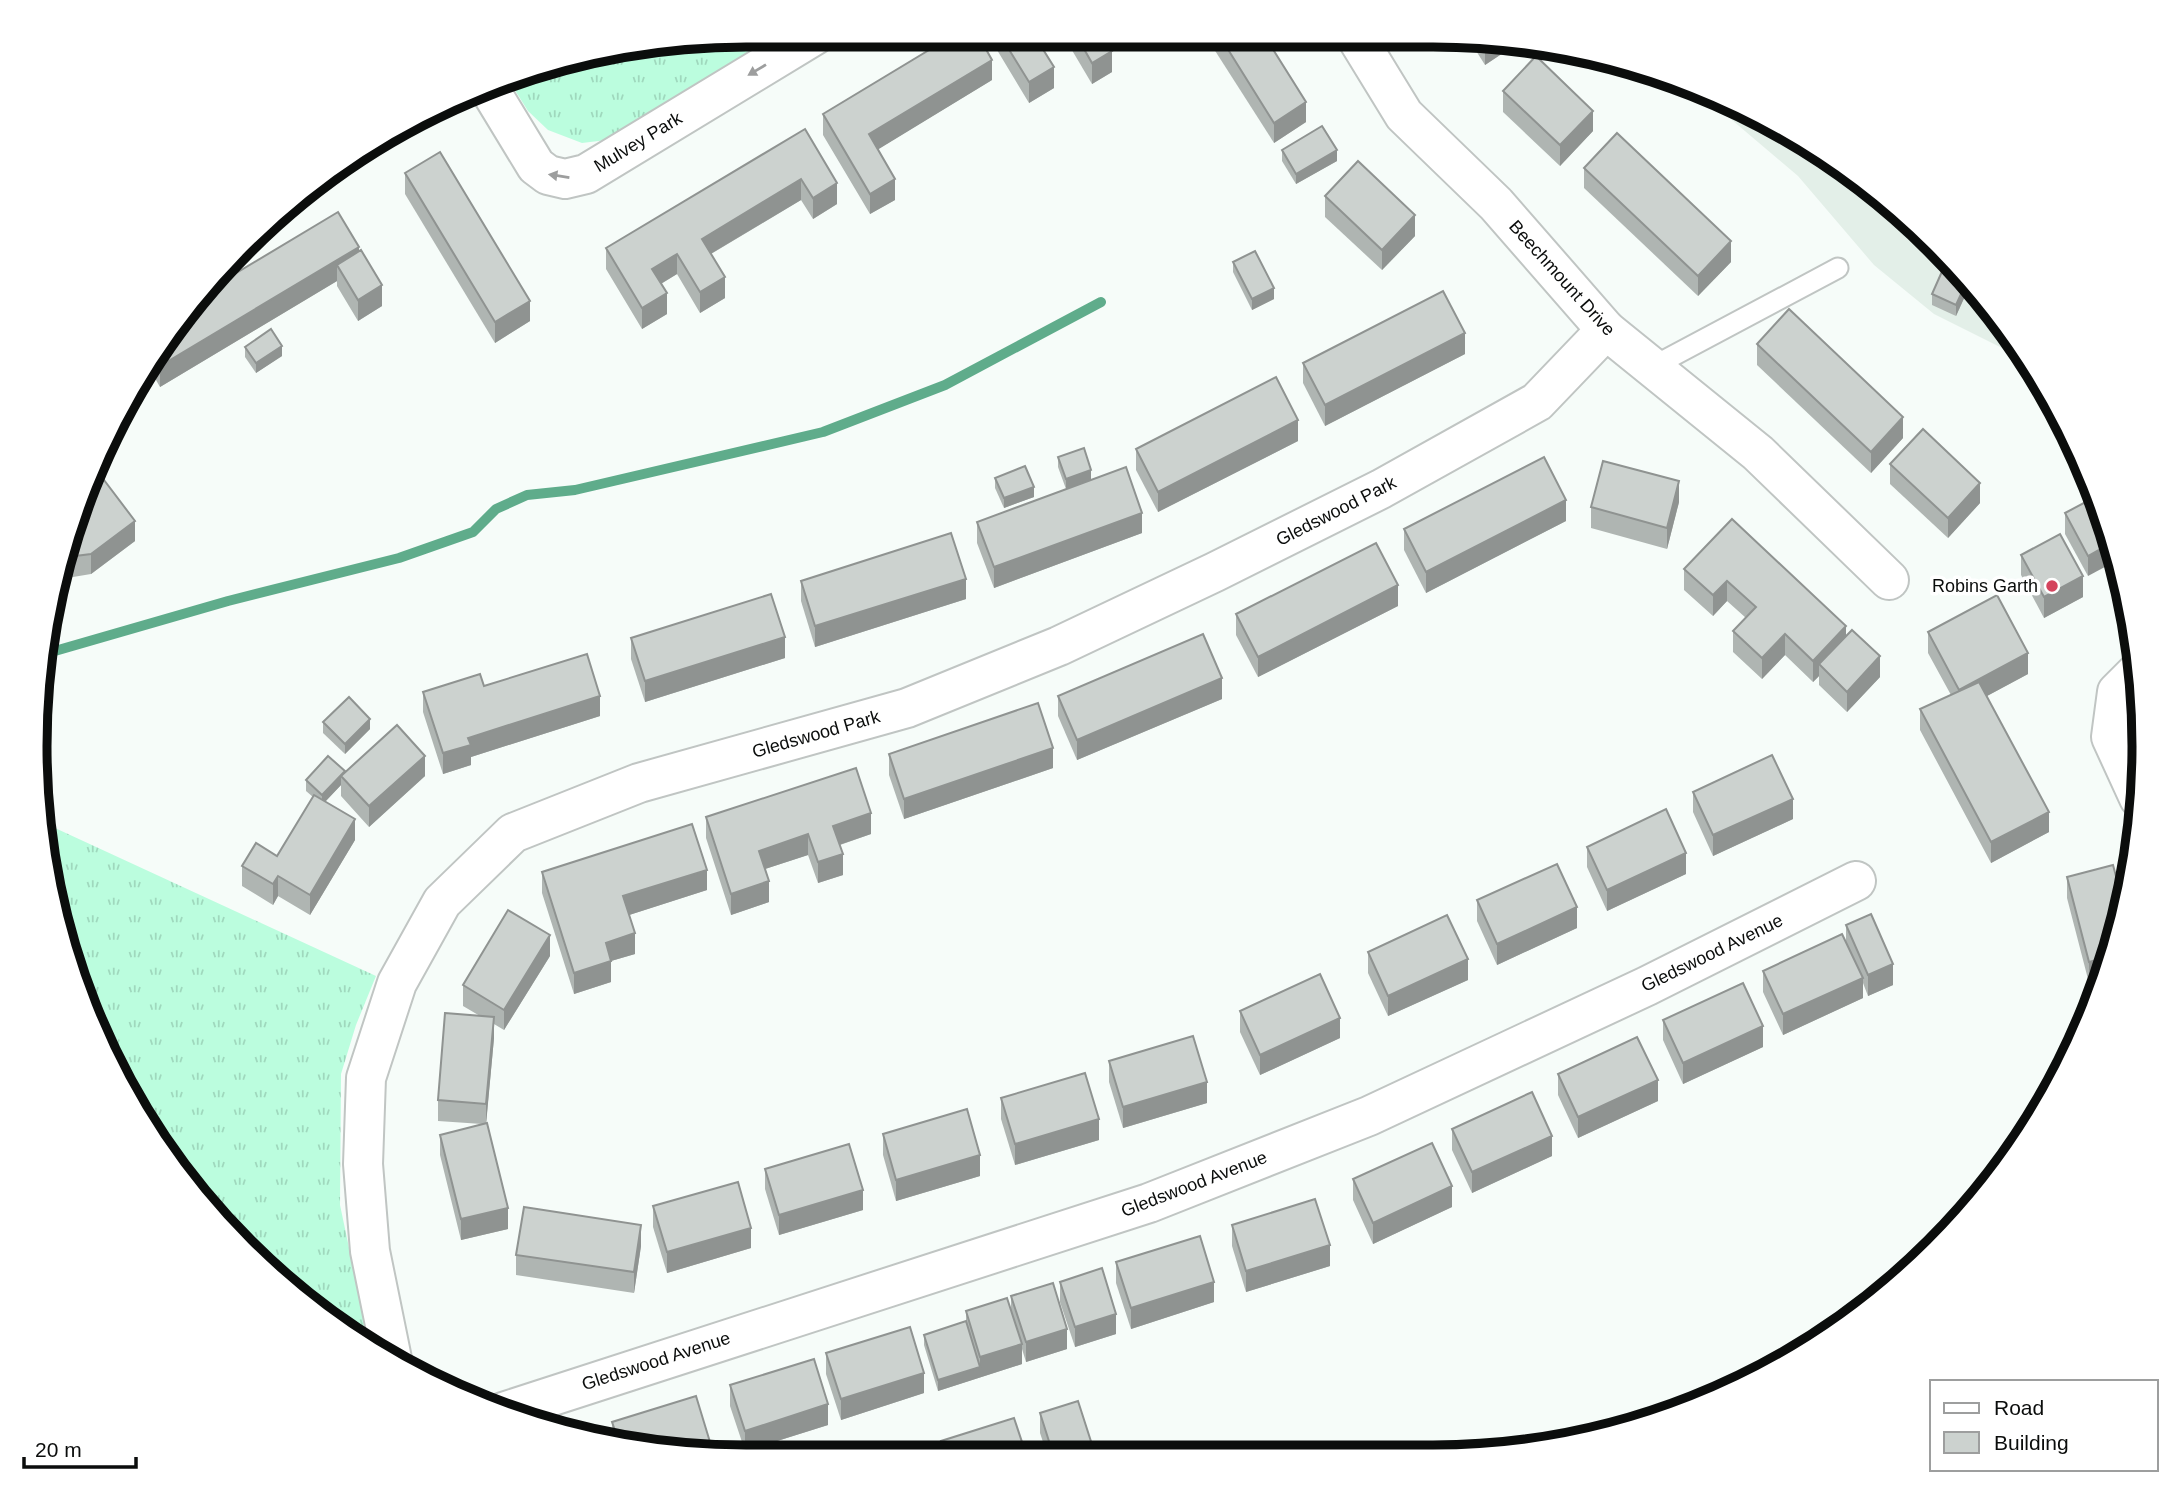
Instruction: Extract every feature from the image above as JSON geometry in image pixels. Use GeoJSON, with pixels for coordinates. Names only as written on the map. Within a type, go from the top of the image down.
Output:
{"type":"FeatureCollection","features":[{"type":"Feature","properties":{"kind":"street","name":"Mulvey Park"},"geometry":{"type":"LineString","coordinates":[[493,95],[536,166],[548,175],[565,179],[586,174],[795,47]]}},
{"type":"Feature","properties":{"kind":"street","name":"Beechmount Drive"},"geometry":{"type":"LineString","coordinates":[[1362,47],[1404,116],[1496,204],[1606,330],[1758,453],[1889,580]]}},
{"type":"Feature","properties":{"kind":"street","name":"Gledswood Park"},"geometry":{"type":"LineString","coordinates":[[389,1346],[370,1251],[363,1164],[366,1077],[397,983],[442,902],[513,833],[639,783],[907,708],[1059,646],[1381,489],[1537,402],[1606,330]]}},
{"type":"Feature","properties":{"kind":"street"},"geometry":{"type":"LineString","coordinates":[[2128,681],[2117,692],[2112,737],[2131,779]]}},
{"type":"Feature","properties":{"kind":"street","name":"Gledswood Avenue"},"geometry":{"type":"LineString","coordinates":[[518,1407],[1149,1203],[1368,1116],[1647,986],[1856,881]]}},
{"type":"Feature","properties":{"kind":"lane"},"geometry":{"type":"LineString","coordinates":[[1652,367],[1838,268]]}},
{"type":"Feature","properties":{"kind":"shaded area"},"geometry":{"type":"Polygon","coordinates":[[[1718,108],[1782,141],[1821,165],[1894,221],[1958,285],[2009,352],[1934,314],[1874,265],[1798,176],[1718,108]]]}},
{"type":"Feature","properties":{"kind":"green space"},"geometry":{"type":"Polygon","coordinates":[[[765,47],[615,139],[582,143],[548,130],[528,111],[513,87],[565,71],[655,53],[765,47]]]}},
{"type":"Feature","properties":{"kind":"green space"},"geometry":{"type":"Polygon","coordinates":[[[52,827],[376,976],[356,1025],[341,1074],[340,1205],[367,1332],[321,1300],[252,1240],[221,1207],[165,1134],[119,1055],[84,971],[61,882],[52,827]]]}},
{"type":"Feature","properties":{"kind":"building"},"geometry":{"type":"Polygon","coordinates":[[[934,47],[985,47],[992,60],[869,134],[895,179],[870,194],[823,114],[934,47]]]}},
{"type":"Feature","properties":{"kind":"building"},"geometry":{"type":"Polygon","coordinates":[[[1007,47],[1042,47],[1054,67],[1029,82],[1007,47]]]}},
{"type":"Feature","properties":{"kind":"building"},"geometry":{"type":"Polygon","coordinates":[[[1083,47],[1110,47],[1112,51],[1092,63],[1083,47]]]}},
{"type":"Feature","properties":{"kind":"building"},"geometry":{"type":"Polygon","coordinates":[[[1226,47],[1272,47],[1306,102],[1274,123],[1226,47]]]}},
{"type":"Feature","properties":{"kind":"building"},"geometry":{"type":"Polygon","coordinates":[[[1536,56],[1593,111],[1560,145],[1503,91],[1536,56]]]}},
{"type":"Feature","properties":{"kind":"building"},"geometry":{"type":"Polygon","coordinates":[[[1322,126],[1337,150],[1296,174],[1282,150],[1322,126]]]}},
{"type":"Feature","properties":{"kind":"building"},"geometry":{"type":"Polygon","coordinates":[[[805,129],[837,183],[813,198],[801,179],[702,239],[725,277],[700,292],[677,254],[652,269],[667,293],[642,308],[606,248],[805,129]]]}},
{"type":"Feature","properties":{"kind":"building"},"geometry":{"type":"Polygon","coordinates":[[[1617,133],[1731,241],[1698,276],[1584,168],[1617,133]]]}},
{"type":"Feature","properties":{"kind":"building"},"geometry":{"type":"Polygon","coordinates":[[[440,152],[530,301],[495,322],[405,173],[440,152]]]}},
{"type":"Feature","properties":{"kind":"building"},"geometry":{"type":"Polygon","coordinates":[[[1358,161],[1415,215],[1382,250],[1325,196],[1358,161]]]}},
{"type":"Feature","properties":{"kind":"building"},"geometry":{"type":"Polygon","coordinates":[[[338,212],[359,247],[160,366],[227,279],[338,212]]]}},
{"type":"Feature","properties":{"kind":"building"},"geometry":{"type":"Polygon","coordinates":[[[361,250],[382,285],[358,300],[337,265],[361,250]]]}},
{"type":"Feature","properties":{"kind":"building"},"geometry":{"type":"Polygon","coordinates":[[[1255,251],[1274,288],[1252,299],[1233,262],[1255,251]]]}},
{"type":"Feature","properties":{"kind":"building"},"geometry":{"type":"Polygon","coordinates":[[[1943,269],[1963,291],[1956,305],[1932,294],[1943,269]]]}},
{"type":"Feature","properties":{"kind":"building"},"geometry":{"type":"Polygon","coordinates":[[[1443,291],[1465,333],[1325,405],[1303,363],[1443,291]]]}},
{"type":"Feature","properties":{"kind":"building"},"geometry":{"type":"Polygon","coordinates":[[[1789,309],[1903,417],[1871,452],[1757,344],[1789,309]]]}},
{"type":"Feature","properties":{"kind":"building"},"geometry":{"type":"Polygon","coordinates":[[[271,329],[282,346],[256,363],[245,347],[271,329]]]}},
{"type":"Feature","properties":{"kind":"building"},"geometry":{"type":"Polygon","coordinates":[[[1276,377],[1298,420],[1158,492],[1136,449],[1276,377]]]}},
{"type":"Feature","properties":{"kind":"building"},"geometry":{"type":"Polygon","coordinates":[[[1923,429],[1980,483],[1948,518],[1890,464],[1923,429]]]}},
{"type":"Feature","properties":{"kind":"building"},"geometry":{"type":"Polygon","coordinates":[[[1084,448],[1091,470],[1066,479],[1058,457],[1084,448]]]}},
{"type":"Feature","properties":{"kind":"building"},"geometry":{"type":"Polygon","coordinates":[[[1544,457],[1566,500],[1426,572],[1404,529],[1544,457]]]}},
{"type":"Feature","properties":{"kind":"building"},"geometry":{"type":"Polygon","coordinates":[[[1603,461],[1679,481],[1667,528],[1591,507],[1603,461]]]}},
{"type":"Feature","properties":{"kind":"building"},"geometry":{"type":"Polygon","coordinates":[[[1025,466],[1034,487],[1004,498],[995,478],[1025,466]]]}},
{"type":"Feature","properties":{"kind":"building"},"geometry":{"type":"Polygon","coordinates":[[[1126,467],[1142,513],[994,567],[977,522],[1126,467]]]}},
{"type":"Feature","properties":{"kind":"building"},"geometry":{"type":"Polygon","coordinates":[[[101,476],[135,521],[91,554],[74,556],[101,476]]]}},
{"type":"Feature","properties":{"kind":"building"},"geometry":{"type":"Polygon","coordinates":[[[2087,501],[2103,548],[2088,556],[2065,513],[2087,501]]]}},
{"type":"Feature","properties":{"kind":"building"},"geometry":{"type":"Polygon","coordinates":[[[1732,519],[1846,626],[1813,661],[1785,634],[1762,658],[1733,631],[1756,607],[1727,581],[1713,595],[1684,569],[1732,519]]]}},
{"type":"Feature","properties":{"kind":"building"},"geometry":{"type":"Polygon","coordinates":[[[951,533],[966,579],[815,626],[801,581],[951,533]]]}},
{"type":"Feature","properties":{"kind":"building"},"geometry":{"type":"Polygon","coordinates":[[[2060,534],[2083,576],[2044,597],[2021,555],[2060,534]]]}},
{"type":"Feature","properties":{"kind":"building"},"geometry":{"type":"Polygon","coordinates":[[[1376,543],[1398,585],[1258,657],[1236,614],[1376,543]]]}},
{"type":"Feature","properties":{"kind":"building"},"geometry":{"type":"Polygon","coordinates":[[[771,594],[785,637],[645,681],[631,638],[771,594]]]}},
{"type":"Feature","properties":{"kind":"building"},"geometry":{"type":"Polygon","coordinates":[[[1997,595],[2028,653],[1959,690],[1928,632],[1997,595]]]}},
{"type":"Feature","properties":{"kind":"building"},"geometry":{"type":"Polygon","coordinates":[[[1852,630],[1880,656],[1847,692],[1819,664],[1852,630]]]}},
{"type":"Feature","properties":{"kind":"building"},"geometry":{"type":"Polygon","coordinates":[[[1203,634],[1222,678],[1077,740],[1058,696],[1203,634]]]}},
{"type":"Feature","properties":{"kind":"building"},"geometry":{"type":"Polygon","coordinates":[[[587,654],[600,696],[468,738],[471,745],[443,753],[423,692],[480,674],[484,686],[587,654]]]}},
{"type":"Feature","properties":{"kind":"building"},"geometry":{"type":"Polygon","coordinates":[[[1979,682],[2049,812],[1991,842],[1920,709],[1979,682]]]}},
{"type":"Feature","properties":{"kind":"building"},"geometry":{"type":"Polygon","coordinates":[[[349,697],[370,719],[345,744],[323,722],[349,697]]]}},
{"type":"Feature","properties":{"kind":"building"},"geometry":{"type":"Polygon","coordinates":[[[1038,703],[1053,748],[904,799],[889,754],[1038,703]]]}},
{"type":"Feature","properties":{"kind":"building"},"geometry":{"type":"Polygon","coordinates":[[[397,725],[425,756],[369,806],[341,776],[397,725]]]}},
{"type":"Feature","properties":{"kind":"building"},"geometry":{"type":"Polygon","coordinates":[[[1772,755],[1793,799],[1713,835],[1693,792],[1772,755]]]}},
{"type":"Feature","properties":{"kind":"building"},"geometry":{"type":"Polygon","coordinates":[[[328,756],[345,771],[322,795],[306,780],[328,756]]]}},
{"type":"Feature","properties":{"kind":"building"},"geometry":{"type":"Polygon","coordinates":[[[856,768],[871,813],[833,826],[843,854],[818,862],[808,834],[759,851],[769,881],[731,894],[706,817],[856,768]]]}},
{"type":"Feature","properties":{"kind":"building"},"geometry":{"type":"Polygon","coordinates":[[[314,795],[355,819],[310,895],[278,876],[273,884],[242,866],[256,843],[277,856],[314,795]]]}},
{"type":"Feature","properties":{"kind":"building"},"geometry":{"type":"Polygon","coordinates":[[[1666,809],[1686,853],[1607,890],[1587,847],[1666,809]]]}},
{"type":"Feature","properties":{"kind":"building"},"geometry":{"type":"Polygon","coordinates":[[[692,824],[707,870],[623,896],[635,933],[606,943],[611,961],[574,973],[542,872],[692,824]]]}},
{"type":"Feature","properties":{"kind":"building"},"geometry":{"type":"Polygon","coordinates":[[[1557,864],[1577,907],[1497,944],[1477,900],[1557,864]]]}},
{"type":"Feature","properties":{"kind":"building"},"geometry":{"type":"Polygon","coordinates":[[[2113,865],[2118,883],[2098,960],[2089,962],[2067,877],[2113,865]]]}},
{"type":"Feature","properties":{"kind":"building"},"geometry":{"type":"Polygon","coordinates":[[[508,910],[550,935],[504,1010],[463,985],[508,910]]]}},
{"type":"Feature","properties":{"kind":"building"},"geometry":{"type":"Polygon","coordinates":[[[1871,914],[1893,964],[1868,975],[1846,925],[1871,914]]]}},
{"type":"Feature","properties":{"kind":"building"},"geometry":{"type":"Polygon","coordinates":[[[1447,915],[1468,959],[1388,996],[1368,952],[1447,915]]]}},
{"type":"Feature","properties":{"kind":"building"},"geometry":{"type":"Polygon","coordinates":[[[1842,934],[1863,978],[1783,1014],[1763,971],[1842,934]]]}},
{"type":"Feature","properties":{"kind":"building"},"geometry":{"type":"Polygon","coordinates":[[[1320,974],[1340,1018],[1260,1055],[1240,1011],[1320,974]]]}},
{"type":"Feature","properties":{"kind":"building"},"geometry":{"type":"Polygon","coordinates":[[[1743,983],[1763,1026],[1683,1063],[1663,1020],[1743,983]]]}},
{"type":"Feature","properties":{"kind":"building"},"geometry":{"type":"Polygon","coordinates":[[[445,1013],[494,1017],[486,1104],[438,1100],[445,1013]]]}},
{"type":"Feature","properties":{"kind":"building"},"geometry":{"type":"Polygon","coordinates":[[[1193,1036],[1207,1082],[1123,1107],[1109,1061],[1193,1036]]]}},
{"type":"Feature","properties":{"kind":"building"},"geometry":{"type":"Polygon","coordinates":[[[1637,1037],[1658,1080],[1578,1117],[1558,1074],[1637,1037]]]}},
{"type":"Feature","properties":{"kind":"building"},"geometry":{"type":"Polygon","coordinates":[[[1085,1073],[1099,1119],[1015,1144],[1001,1098],[1085,1073]]]}},
{"type":"Feature","properties":{"kind":"building"},"geometry":{"type":"Polygon","coordinates":[[[1532,1092],[1552,1136],[1472,1172],[1452,1129],[1532,1092]]]}},
{"type":"Feature","properties":{"kind":"building"},"geometry":{"type":"Polygon","coordinates":[[[967,1109],[980,1155],[896,1180],[883,1134],[967,1109]]]}},
{"type":"Feature","properties":{"kind":"building"},"geometry":{"type":"Polygon","coordinates":[[[487,1123],[508,1208],[461,1219],[440,1135],[487,1123]]]}},
{"type":"Feature","properties":{"kind":"building"},"geometry":{"type":"Polygon","coordinates":[[[1432,1143],[1452,1186],[1373,1223],[1353,1179],[1432,1143]]]}},
{"type":"Feature","properties":{"kind":"building"},"geometry":{"type":"Polygon","coordinates":[[[849,1144],[863,1190],[779,1215],[765,1169],[849,1144]]]}},
{"type":"Feature","properties":{"kind":"building"},"geometry":{"type":"Polygon","coordinates":[[[738,1182],[751,1228],[667,1252],[653,1206],[738,1182]]]}},
{"type":"Feature","properties":{"kind":"building"},"geometry":{"type":"Polygon","coordinates":[[[1315,1199],[1330,1245],[1246,1271],[1232,1225],[1315,1199]]]}},
{"type":"Feature","properties":{"kind":"building"},"geometry":{"type":"Polygon","coordinates":[[[524,1207],[641,1225],[634,1272],[516,1255],[524,1207]]]}},
{"type":"Feature","properties":{"kind":"building"},"geometry":{"type":"Polygon","coordinates":[[[1200,1236],[1214,1282],[1131,1308],[1116,1262],[1200,1236]]]}},
{"type":"Feature","properties":{"kind":"building"},"geometry":{"type":"Polygon","coordinates":[[[1102,1268],[1116,1314],[1075,1327],[1060,1282],[1102,1268]]]}},
{"type":"Feature","properties":{"kind":"building"},"geometry":{"type":"Polygon","coordinates":[[[1053,1283],[1067,1329],[1026,1342],[1011,1296],[1053,1283]]]}},
{"type":"Feature","properties":{"kind":"building"},"geometry":{"type":"Polygon","coordinates":[[[1007,1298],[1022,1344],[980,1357],[966,1311],[1007,1298]]]}},
{"type":"Feature","properties":{"kind":"building"},"geometry":{"type":"Polygon","coordinates":[[[966,1321],[980,1367],[938,1380],[924,1335],[966,1321]]]}},
{"type":"Feature","properties":{"kind":"building"},"geometry":{"type":"Polygon","coordinates":[[[910,1327],[924,1373],[841,1399],[826,1353],[910,1327]]]}},
{"type":"Feature","properties":{"kind":"building"},"geometry":{"type":"Polygon","coordinates":[[[814,1359],[828,1404],[745,1431],[730,1385],[814,1359]]]}},
{"type":"Feature","properties":{"kind":"building"},"geometry":{"type":"Polygon","coordinates":[[[696,1396],[710,1442],[655,1439],[615,1432],[612,1422],[696,1396]]]}},
{"type":"Feature","properties":{"kind":"building"},"geometry":{"type":"Polygon","coordinates":[[[1078,1401],[1092,1445],[1050,1445],[1040,1413],[1078,1401]]]}},
{"type":"Feature","properties":{"kind":"building"},"geometry":{"type":"Polygon","coordinates":[[[1014,1418],[1023,1445],[942,1445],[941,1441],[1014,1418]]]}},
{"type":"Feature","properties":{"kind":"waterway"},"geometry":{"type":"LineString","coordinates":[[54,651],[228,601],[399,558],[473,532],[496,509],[527,495],[575,490],[823,432],[945,385],[1101,302]]}},
{"type":"Feature","properties":{"kind":"place","name":"Robins Garth"},"geometry":{"type":"Point","coordinates":[2052,586]}}]}
